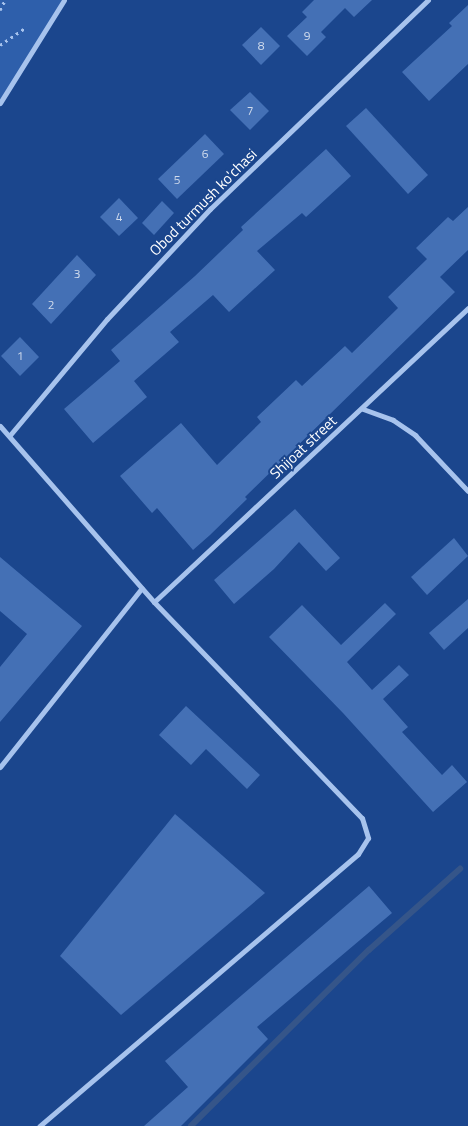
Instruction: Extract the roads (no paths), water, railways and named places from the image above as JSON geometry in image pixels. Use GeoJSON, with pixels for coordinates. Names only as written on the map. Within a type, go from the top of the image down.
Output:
{"type":"FeatureCollection","features":[{"type":"Feature","properties":{"kind":"street"},"geometry":{"type":"LineString","coordinates":[[0,104],[64,0]]}},
{"type":"Feature","properties":{"kind":"street","name":"Obod turmush ko'chasi"},"geometry":{"type":"LineString","coordinates":[[10,435],[107,319],[210,209],[428,0]]}},
{"type":"Feature","properties":{"kind":"street","name":"Shijoat street"},"geometry":{"type":"LineString","coordinates":[[154,602],[468,308]]}},
{"type":"Feature","properties":{"kind":"street"},"geometry":{"type":"LineString","coordinates":[[362,409],[392,420],[415,435],[468,491]]}},
{"type":"Feature","properties":{"kind":"street"},"geometry":{"type":"LineString","coordinates":[[0,426],[10,435],[154,602],[362,818],[368,838],[358,854],[39,1126]]}},
{"type":"Feature","properties":{"kind":"street"},"geometry":{"type":"LineString","coordinates":[[0,767],[142,588]]}},
{"type":"Feature","properties":{"kind":"waterway"},"geometry":{"type":"LineString","coordinates":[[191,1126],[369,950],[460,869]]}}]}
